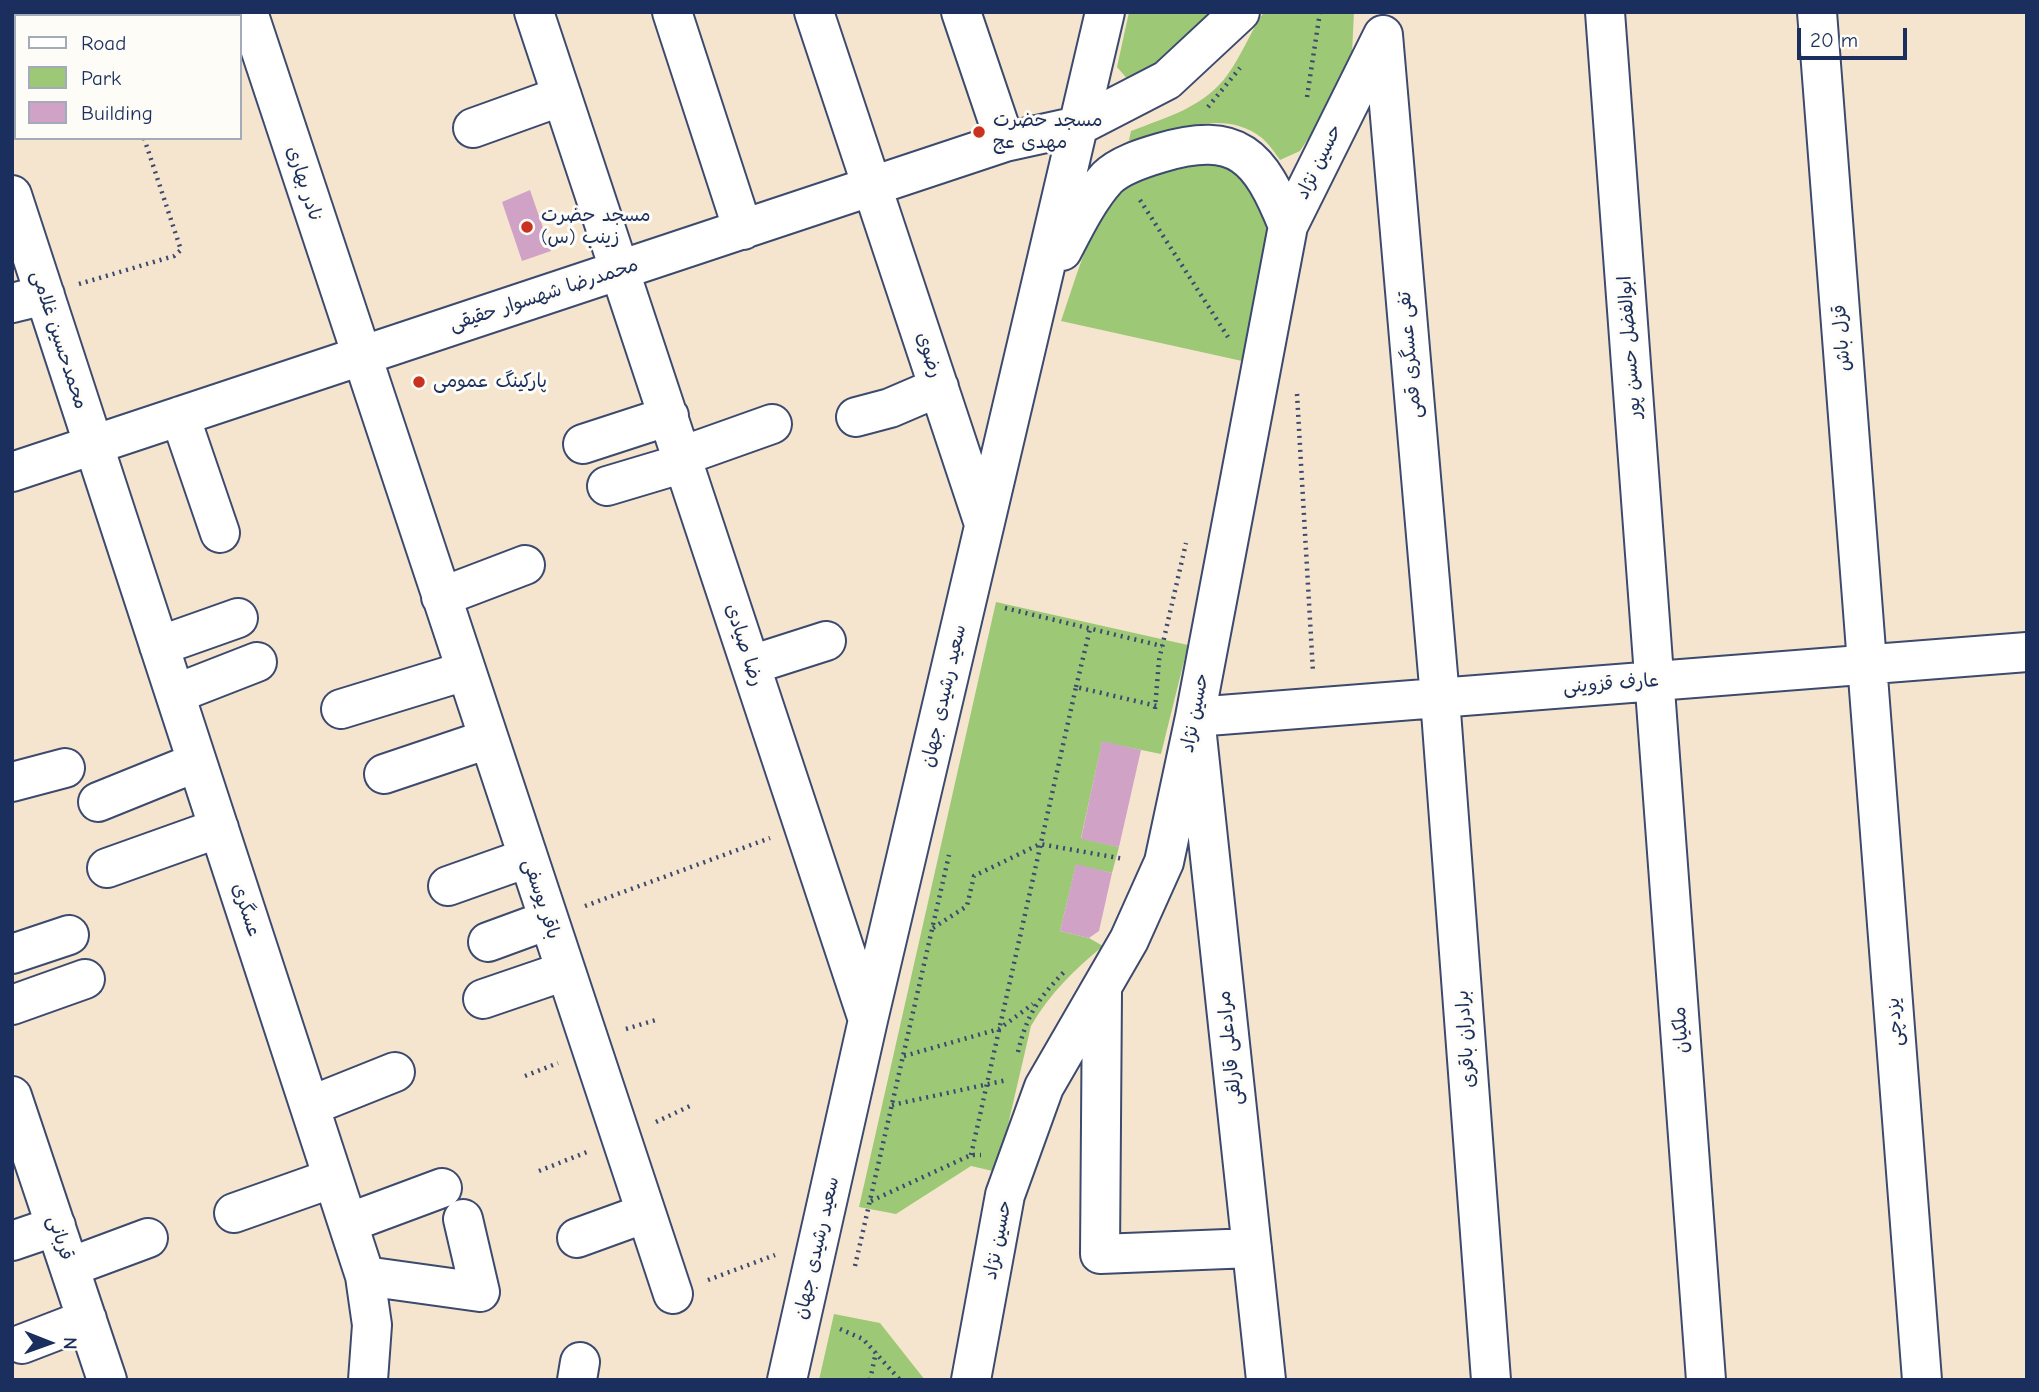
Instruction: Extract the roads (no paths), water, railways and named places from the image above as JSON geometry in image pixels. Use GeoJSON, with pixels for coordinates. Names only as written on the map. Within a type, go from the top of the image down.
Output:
{"type":"FeatureCollection","features":[{"type":"Feature","properties":{"kind":"street","name":"رضا صیادی"},"geometry":{"type":"LineString","coordinates":[[534,12],[868,1020]]}},
{"type":"Feature","properties":{"kind":"street"},"geometry":{"type":"LineString","coordinates":[[672,12],[743,230]]}},
{"type":"Feature","properties":{"kind":"street","name":"رضوی"},"geometry":{"type":"LineString","coordinates":[[814,12],[874,186],[984,524]]}},
{"type":"Feature","properties":{"kind":"street"},"geometry":{"type":"LineString","coordinates":[[961,12],[1006,142]]}},
{"type":"Feature","properties":{"kind":"street","name":"محمدرضا شهسوار حقیقی"},"geometry":{"type":"LineString","coordinates":[[12,472],[1006,142],[1078,126],[1167,80],[1240,12]]}},
{"type":"Feature","properties":{"kind":"street","name":"ابوالفضل حسن پور"},"geometry":{"type":"LineString","coordinates":[[1605,12],[1655,681]]}},
{"type":"Feature","properties":{"kind":"street","name":"قزل باش"},"geometry":{"type":"LineString","coordinates":[[1817,12],[1867,664]]}},
{"type":"Feature","properties":{"kind":"street","name":"سعید رشیدی جهان"},"geometry":{"type":"LineString","coordinates":[[787,1380],[868,1020],[1078,126],[1098,20]]}},
{"type":"Feature","properties":{"kind":"street","name":"حسین نژاد"},"geometry":{"type":"LineString","coordinates":[[971,1380],[1005,1195],[1044,1087],[1129,940],[1164,862],[1195,717],[1288,226],[1382,23]]}},
{"type":"Feature","properties":{"kind":"street","name":"تفی عسگری قمی"},"geometry":{"type":"LineString","coordinates":[[1382,23],[1440,698]]}},
{"type":"Feature","properties":{"kind":"street","name":"نادر بهاری"},"geometry":{"type":"LineString","coordinates":[[247,26],[360,357]]}},
{"type":"Feature","properties":{"kind":"street"},"geometry":{"type":"LineString","coordinates":[[473,128],[562,96]]}},
{"type":"Feature","properties":{"kind":"street"},"geometry":{"type":"LineString","coordinates":[[1038,297],[1082,212],[1109,177],[1140,158],[1204,142],[1226,145],[1252,161],[1273,189],[1288,226]]}},
{"type":"Feature","properties":{"kind":"street","name":"محمدحسین غلامی"},"geometry":{"type":"LineString","coordinates":[[12,195],[28,299],[94,445]]}},
{"type":"Feature","properties":{"kind":"street","name":"باقر یوسفی"},"geometry":{"type":"LineString","coordinates":[[360,357],[673,1294]]}},
{"type":"Feature","properties":{"kind":"street"},"geometry":{"type":"LineString","coordinates":[[856,417],[890,408],[939,387]]}},
{"type":"Feature","properties":{"kind":"street"},"geometry":{"type":"LineString","coordinates":[[180,416],[220,533]]}},
{"type":"Feature","properties":{"kind":"street"},"geometry":{"type":"LineString","coordinates":[[583,444],[668,416]]}},
{"type":"Feature","properties":{"kind":"street"},"geometry":{"type":"LineString","coordinates":[[607,486],[683,460],[772,424]]}},
{"type":"Feature","properties":{"kind":"street","name":"عسگری"},"geometry":{"type":"LineString","coordinates":[[94,445],[365,1276],[372,1325],[368,1380]]}},
{"type":"Feature","properties":{"kind":"street"},"geometry":{"type":"LineString","coordinates":[[441,597],[525,565]]}},
{"type":"Feature","properties":{"kind":"street"},"geometry":{"type":"LineString","coordinates":[[159,646],[238,618]]}},
{"type":"Feature","properties":{"kind":"street"},"geometry":{"type":"LineString","coordinates":[[751,665],[826,641]]}},
{"type":"Feature","properties":{"kind":"street","name":"عارف قزوینی"},"geometry":{"type":"LineString","coordinates":[[1195,717],[2027,652]]}},
{"type":"Feature","properties":{"kind":"street"},"geometry":{"type":"LineString","coordinates":[[175,694],[257,662]]}},
{"type":"Feature","properties":{"kind":"street","name":"یزدچی"},"geometry":{"type":"LineString","coordinates":[[1867,664],[1922,1380]]}},
{"type":"Feature","properties":{"kind":"street"},"geometry":{"type":"LineString","coordinates":[[341,709],[465,671]]}},
{"type":"Feature","properties":{"kind":"street","name":"ملکیان"},"geometry":{"type":"LineString","coordinates":[[1655,681],[1706,1380]]}},
{"type":"Feature","properties":{"kind":"street","name":"برادران باقری"},"geometry":{"type":"LineString","coordinates":[[1440,698],[1491,1380]]}},
{"type":"Feature","properties":{"kind":"street","name":"مرادعلی قارلقی"},"geometry":{"type":"LineString","coordinates":[[1195,717],[1265,1380]]}},
{"type":"Feature","properties":{"kind":"street"},"geometry":{"type":"LineString","coordinates":[[384,774],[488,739]]}},
{"type":"Feature","properties":{"kind":"street"},"geometry":{"type":"LineString","coordinates":[[98,802],[197,762]]}},
{"type":"Feature","properties":{"kind":"street"},"geometry":{"type":"LineString","coordinates":[[12,782],[65,768]]}},
{"type":"Feature","properties":{"kind":"street"},"geometry":{"type":"LineString","coordinates":[[107,868],[219,828]]}},
{"type":"Feature","properties":{"kind":"street"},"geometry":{"type":"LineString","coordinates":[[448,887],[527,858]]}},
{"type":"Feature","properties":{"kind":"street"},"geometry":{"type":"LineString","coordinates":[[488,942],[548,920]]}},
{"type":"Feature","properties":{"kind":"street"},"geometry":{"type":"LineString","coordinates":[[12,954],[69,935]]}},
{"type":"Feature","properties":{"kind":"street"},"geometry":{"type":"LineString","coordinates":[[484,999],[565,971]]}},
{"type":"Feature","properties":{"kind":"street"},"geometry":{"type":"LineString","coordinates":[[12,1005],[85,979]]}},
{"type":"Feature","properties":{"kind":"street"},"geometry":{"type":"LineString","coordinates":[[1102,988],[1100,1254],[1252,1248]]}},
{"type":"Feature","properties":{"kind":"street"},"geometry":{"type":"LineString","coordinates":[[310,1106],[395,1072]]}},
{"type":"Feature","properties":{"kind":"street","name":"قربانی"},"geometry":{"type":"LineString","coordinates":[[12,1096],[18,1134],[56,1226],[107,1380]]}},
{"type":"Feature","properties":{"kind":"street"},"geometry":{"type":"LineString","coordinates":[[234,1213],[333,1178]]}},
{"type":"Feature","properties":{"kind":"street"},"geometry":{"type":"LineString","coordinates":[[348,1223],[442,1188]]}},
{"type":"Feature","properties":{"kind":"street"},"geometry":{"type":"LineString","coordinates":[[577,1238],[646,1213]]}},
{"type":"Feature","properties":{"kind":"street"},"geometry":{"type":"LineString","coordinates":[[365,1276],[480,1292],[463,1219]]}},
{"type":"Feature","properties":{"kind":"street"},"geometry":{"type":"LineString","coordinates":[[12,1241],[56,1226]]}},
{"type":"Feature","properties":{"kind":"street"},"geometry":{"type":"LineString","coordinates":[[69,1267],[148,1238]]}},
{"type":"Feature","properties":{"kind":"street"},"geometry":{"type":"LineString","coordinates":[[22,1344],[87,1319]]}},
{"type":"Feature","properties":{"kind":"place","name":"مسجد حضرت مهدی عج"},"geometry":{"type":"Point","coordinates":[979,132]}},
{"type":"Feature","properties":{"kind":"place","name":"مسجد حضرت زینب (س)"},"geometry":{"type":"Point","coordinates":[527,227]}},
{"type":"Feature","properties":{"kind":"place","name":"پارکینگ عمومی"},"geometry":{"type":"Point","coordinates":[419,382]}}]}
